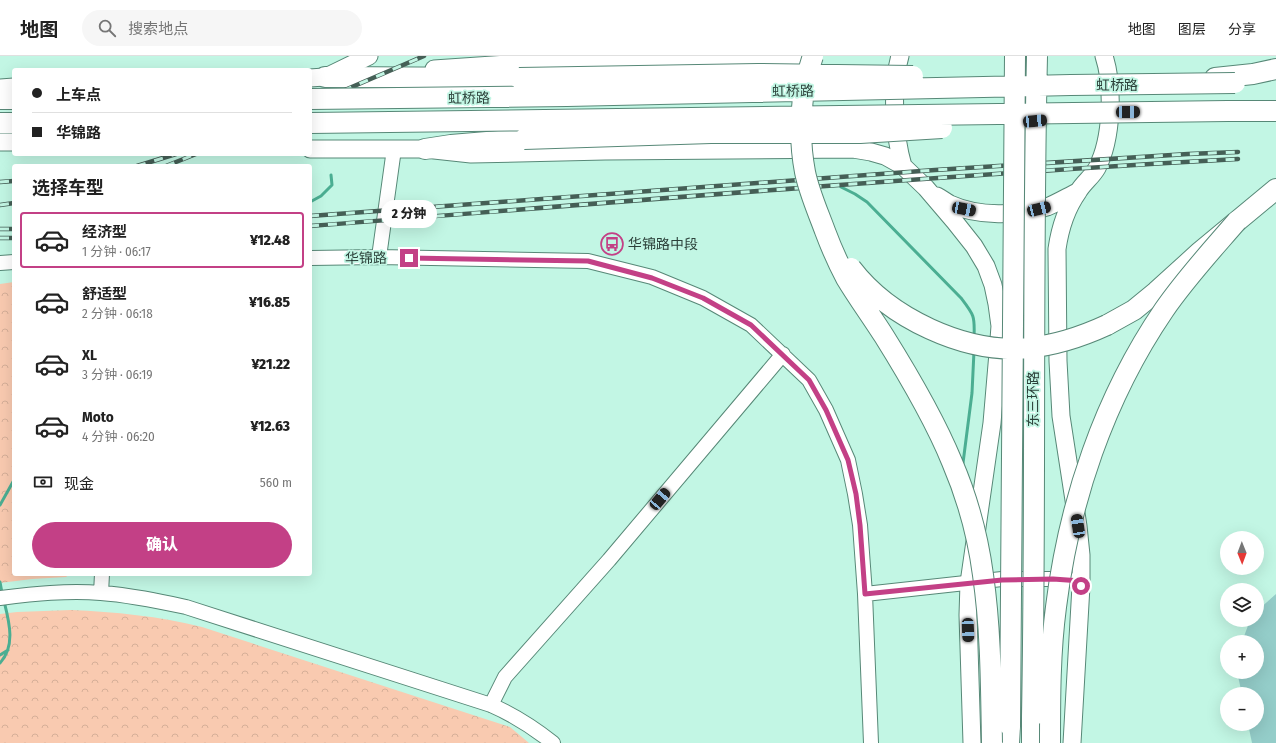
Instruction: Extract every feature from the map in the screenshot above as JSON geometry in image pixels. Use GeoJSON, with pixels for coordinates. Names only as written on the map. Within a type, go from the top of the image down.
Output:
{"type":"FeatureCollection","features":[{"type":"Feature","properties":{"kind":"highway"},"geometry":{"type":"LineString","coordinates":[[813,56],[804,94],[802,116],[802,141],[805,172],[818,213],[846,277],[889,344],[920,397],[939,433],[952,462],[964,495],[974,530],[984,581],[990,651],[992,743]]}},
{"type":"Feature","properties":{"kind":"highway","name":"东三环路"},"geometry":{"type":"LineString","coordinates":[[1010,735],[1015,56]]}},
{"type":"Feature","properties":{"kind":"highway","name":"东三环路"},"geometry":{"type":"LineString","coordinates":[[1032,743],[1034,628],[1034,256],[1037,56]]}},
{"type":"Feature","properties":{"kind":"highway"},"geometry":{"type":"LineString","coordinates":[[1234,80],[1276,69]]}},
{"type":"Feature","properties":{"kind":"highway"},"geometry":{"type":"LineString","coordinates":[[318,77],[519,78],[849,74],[975,78],[1071,85]]}},
{"type":"Feature","properties":{"kind":"highway","name":"虹桥路"},"geometry":{"type":"LineString","coordinates":[[312,99],[584,96],[1071,85],[1169,85],[1234,80],[1276,84]]}},
{"type":"Feature","properties":{"kind":"highway"},"geometry":{"type":"LineString","coordinates":[[0,99],[12,99]]}},
{"type":"Feature","properties":{"kind":"highway","name":"虹桥路"},"geometry":{"type":"LineString","coordinates":[[312,123],[1276,111]]}},
{"type":"Feature","properties":{"kind":"highway"},"geometry":{"type":"LineString","coordinates":[[425,150],[451,145],[524,139],[711,133],[889,132],[1079,116],[1158,112]]}},
{"type":"Feature","properties":{"kind":"highway"},"geometry":{"type":"LineString","coordinates":[[0,123],[12,123]]}},
{"type":"Feature","properties":{"kind":"highway"},"geometry":{"type":"LineString","coordinates":[[818,213],[837,249],[856,274],[872,290],[897,310],[920,324],[969,343],[1019,348],[1053,344],[1081,337],[1114,322],[1134,310],[1276,189]]}},
{"type":"Feature","properties":{"kind":"highway"},"geometry":{"type":"LineString","coordinates":[[1050,743],[1052,649],[1056,608],[1064,558],[1072,520],[1102,425],[1142,345],[1164,310],[1237,221]]}},
{"type":"Feature","properties":{"kind":"main road"},"geometry":{"type":"LineString","coordinates":[[318,77],[369,56]]}},
{"type":"Feature","properties":{"kind":"main road"},"geometry":{"type":"LineString","coordinates":[[318,77],[460,62],[522,63],[722,61],[806,56]]}},
{"type":"Feature","properties":{"kind":"main road"},"geometry":{"type":"LineString","coordinates":[[900,56],[895,83],[895,100],[897,143],[903,166]]}},
{"type":"Feature","properties":{"kind":"main road"},"geometry":{"type":"LineString","coordinates":[[1072,743],[1081,581],[1078,526],[1061,416],[1056,266],[1059,233],[1064,217],[1077,192],[1096,170],[1104,149],[1108,129],[1110,99],[1109,78],[1104,56]]}},
{"type":"Feature","properties":{"kind":"main road"},"geometry":{"type":"LineString","coordinates":[[460,62],[487,72],[519,78]]}},
{"type":"Feature","properties":{"kind":"main road"},"geometry":{"type":"LineString","coordinates":[[0,88],[12,87]]}},
{"type":"Feature","properties":{"kind":"main road"},"geometry":{"type":"LineString","coordinates":[[0,142],[12,142]]}},
{"type":"Feature","properties":{"kind":"main road"},"geometry":{"type":"LineString","coordinates":[[312,149],[394,149],[471,154],[605,151],[853,149],[885,156],[903,166],[926,188],[974,246],[986,266],[993,285],[1000,326],[993,416],[969,583],[968,615],[972,743]]}},
{"type":"Feature","properties":{"kind":"main road"},"geometry":{"type":"LineString","coordinates":[[926,188],[950,204],[964,209],[997,213],[1030,211],[1048,206],[1077,192]]}},
{"type":"Feature","properties":{"kind":"street"},"geometry":{"type":"LineString","coordinates":[[379,257],[394,149]]}},
{"type":"Feature","properties":{"kind":"street","name":"华锦路"},"geometry":{"type":"LineString","coordinates":[[312,258],[379,257],[588,261],[652,278],[703,298],[751,325],[809,380],[826,410],[848,460],[856,494],[860,525],[865,594],[871,743]]}},
{"type":"Feature","properties":{"kind":"street"},"geometry":{"type":"LineString","coordinates":[[0,263],[12,262]]}},
{"type":"Feature","properties":{"kind":"street"},"geometry":{"type":"LineString","coordinates":[[491,706],[505,677],[609,560],[783,354]]}},
{"type":"Feature","properties":{"kind":"street"},"geometry":{"type":"LineString","coordinates":[[101,593],[102,576]]}},
{"type":"Feature","properties":{"kind":"street"},"geometry":{"type":"LineString","coordinates":[[865,594],[1002,580],[1053,579],[1081,581]]}},
{"type":"Feature","properties":{"kind":"street"},"geometry":{"type":"LineString","coordinates":[[0,598],[18,595],[70,592],[101,593],[142,598],[196,610],[491,706],[507,712],[533,727],[553,743]]}},
{"type":"Feature","properties":{"kind":"green space"},"geometry":{"type":"Polygon","coordinates":[[[12,282],[12,576],[67,576],[66,577],[0,583],[0,284],[12,282]]]}},
{"type":"Feature","properties":{"kind":"green space"},"geometry":{"type":"Polygon","coordinates":[[[71,610],[137,615],[202,627],[510,727],[529,743],[0,743],[0,614],[71,610]]]}},
{"type":"Feature","properties":{"kind":"building"},"geometry":{"type":"Polygon","coordinates":[[[1276,594],[1276,743],[1252,743],[1249,731],[1264,731],[1264,687],[1240,687],[1239,679],[1264,679],[1264,635],[1245,635],[1247,627],[1264,627],[1264,605],[1276,594]]]}},
{"type":"Feature","properties":{"kind":"waterway"},"geometry":{"type":"LineString","coordinates":[[312,201],[321,196],[332,185],[331,175]]}},
{"type":"Feature","properties":{"kind":"waterway"},"geometry":{"type":"LineString","coordinates":[[841,187],[867,202],[961,298],[973,316],[974,337]]}},
{"type":"Feature","properties":{"kind":"waterway"},"geometry":{"type":"LineString","coordinates":[[963,463],[972,393],[974,351]]}},
{"type":"Feature","properties":{"kind":"waterway"},"geometry":{"type":"LineString","coordinates":[[0,505],[12,484]]}},
{"type":"Feature","properties":{"kind":"waterway"},"geometry":{"type":"LineString","coordinates":[[0,582],[2,593]]}},
{"type":"Feature","properties":{"kind":"waterway"},"geometry":{"type":"LineString","coordinates":[[0,663],[5,656],[10,641],[8,617],[4,601]]}},
{"type":"Feature","properties":{"kind":"waterway"},"geometry":{"type":"LineString","coordinates":[[0,655],[8,650]]}},
{"type":"Feature","properties":{"kind":"railway"},"geometry":{"type":"LineString","coordinates":[[312,104],[424,56]]}},
{"type":"Feature","properties":{"kind":"railway"},"geometry":{"type":"LineString","coordinates":[[312,216],[935,170],[1238,152]]}},
{"type":"Feature","properties":{"kind":"railway"},"geometry":{"type":"LineString","coordinates":[[144,164],[170,156]]}},
{"type":"Feature","properties":{"kind":"railway"},"geometry":{"type":"LineString","coordinates":[[171,164],[191,156]]}},
{"type":"Feature","properties":{"kind":"railway"},"geometry":{"type":"LineString","coordinates":[[312,226],[890,181],[1238,159]]}},
{"type":"Feature","properties":{"kind":"railway"},"geometry":{"type":"LineString","coordinates":[[0,182],[12,181]]}},
{"type":"Feature","properties":{"kind":"railway"},"geometry":{"type":"LineString","coordinates":[[0,205],[12,203]]}},
{"type":"Feature","properties":{"kind":"railway"},"geometry":{"type":"LineString","coordinates":[[0,229],[12,229]]}},
{"type":"Feature","properties":{"kind":"railway"},"geometry":{"type":"LineString","coordinates":[[0,238],[12,238]]}},
{"type":"Feature","properties":{"kind":"place","name":"华锦路中段"},"geometry":{"type":"Point","coordinates":[612,244]}},
{"type":"Feature","properties":{"kind":"route"},"geometry":{"type":"LineString","coordinates":[[409,258],[588,261],[652,278],[703,298],[751,325],[809,380],[826,410],[848,460],[856,494],[860,525],[865,594],[1002,580],[1053,579],[1081,581],[1081,586]]}}]}
